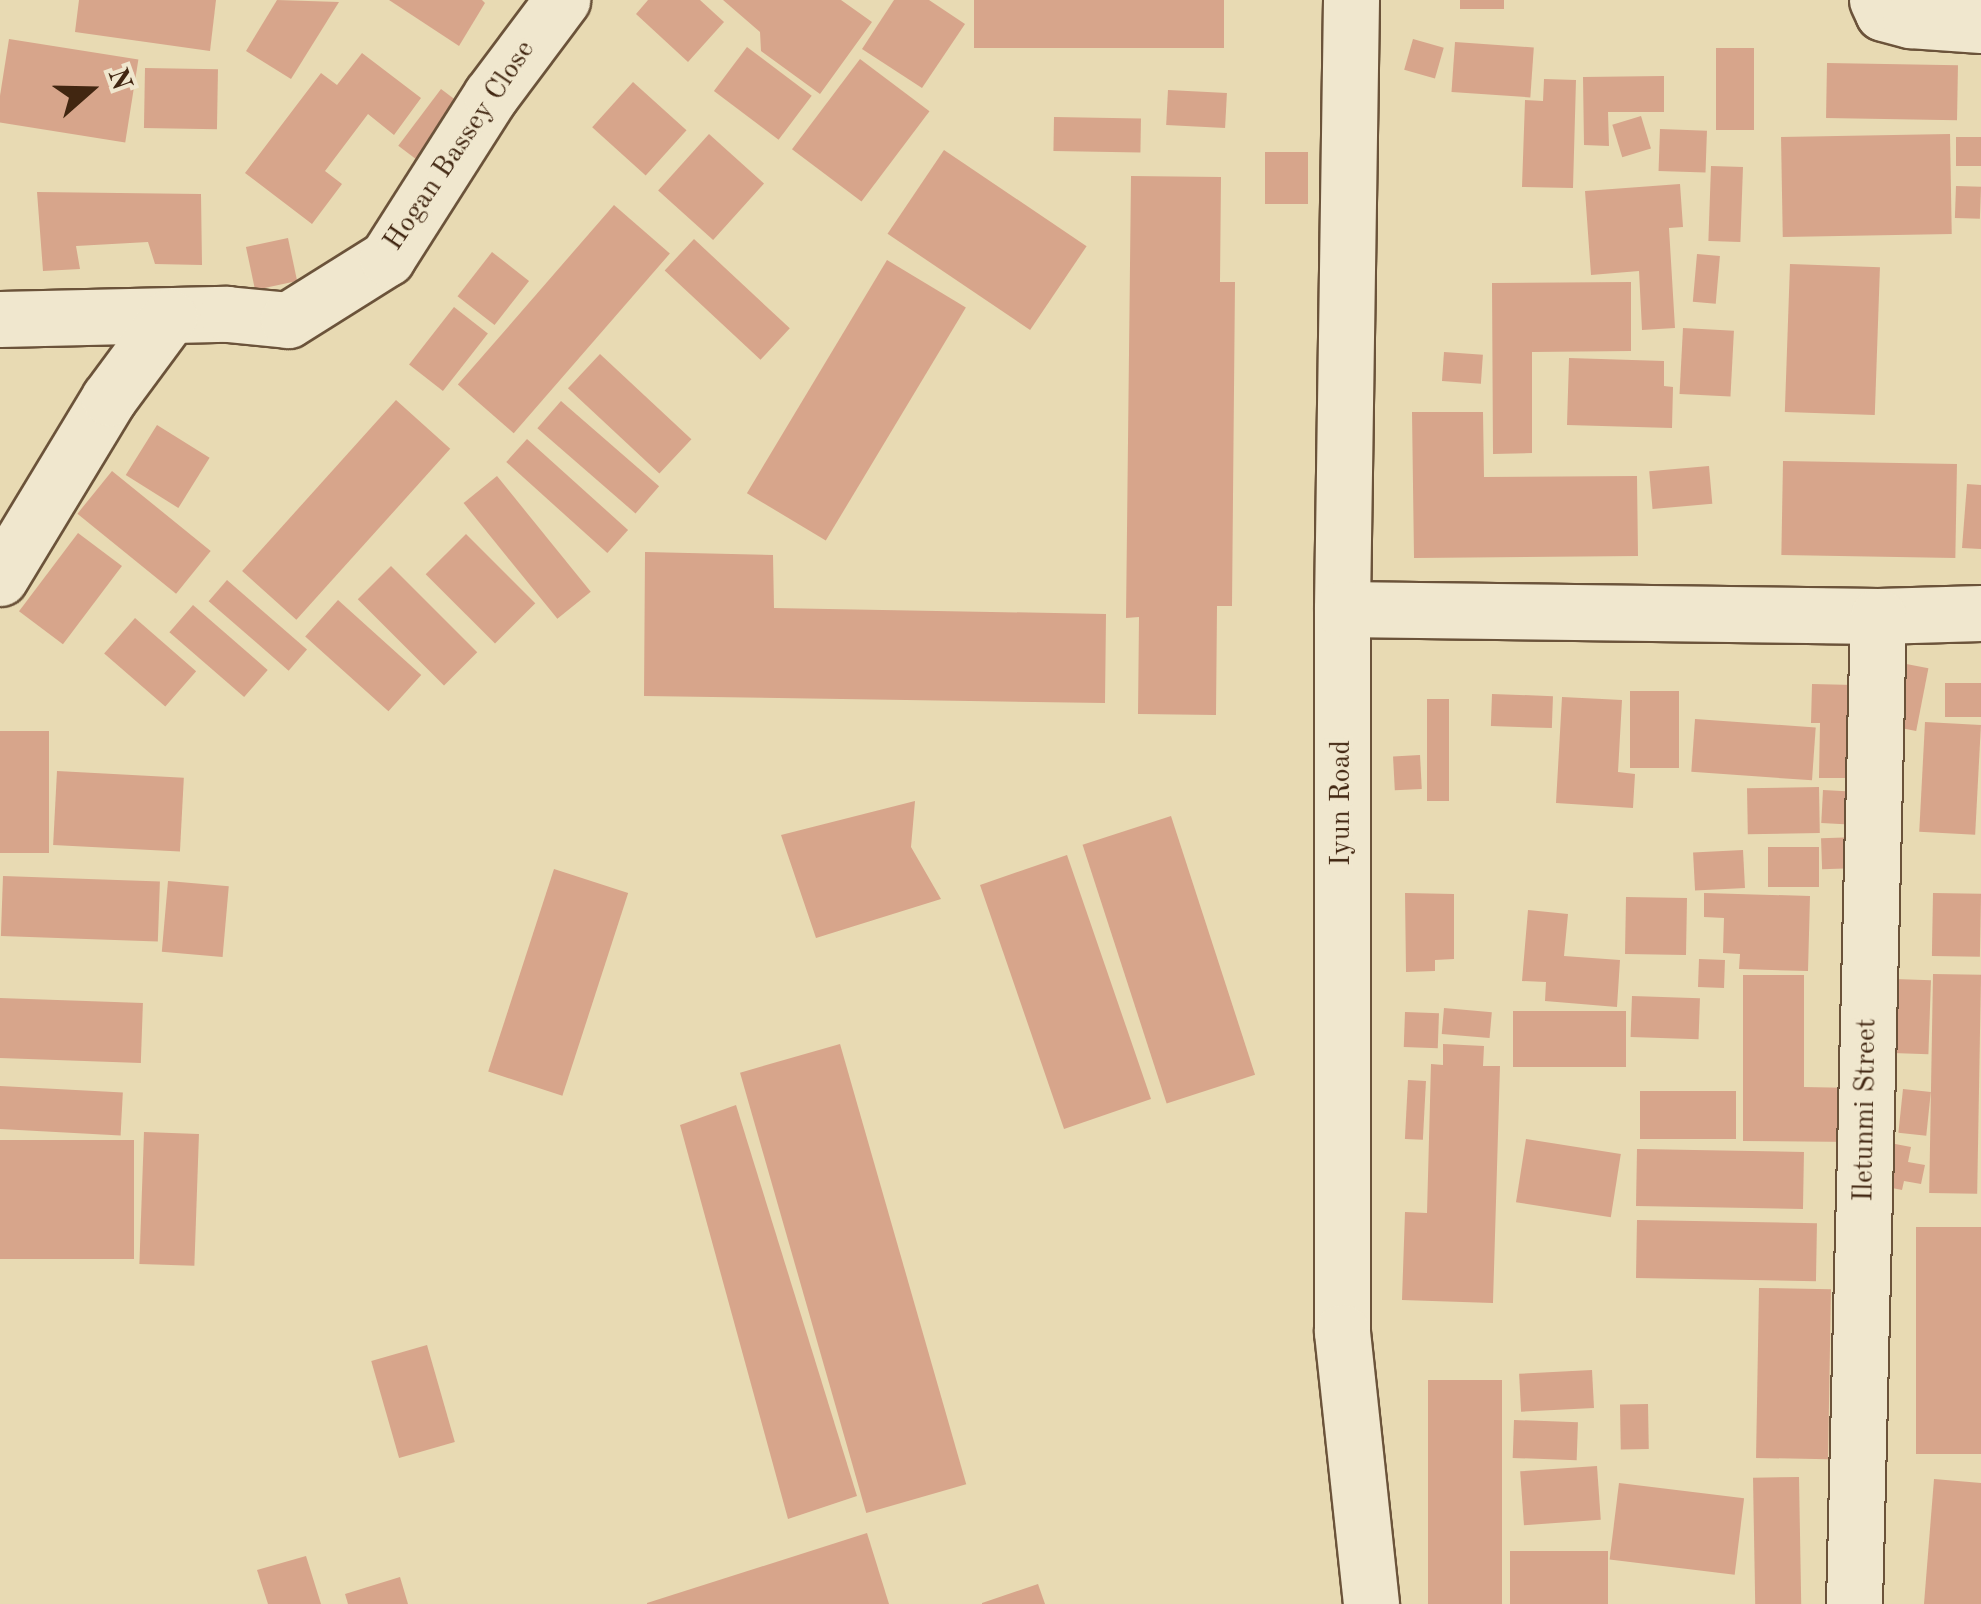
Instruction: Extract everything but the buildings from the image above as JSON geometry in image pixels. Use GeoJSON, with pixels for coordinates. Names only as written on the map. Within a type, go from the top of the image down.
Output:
{"type":"FeatureCollection","features":[{"type":"Feature","properties":{"kind":"street","name":"Hogan Bassey Close"},"geometry":{"type":"LineString","coordinates":[[0,319],[227,314],[288,320],[386,258],[491,95],[562,0]]}},
{"type":"Feature","properties":{"kind":"street","name":"Iyun Road"},"geometry":{"type":"LineString","coordinates":[[1351,0],[1342,609],[1342,1332],[1371,1604]]}},
{"type":"Feature","properties":{"kind":"street"},"geometry":{"type":"LineString","coordinates":[[1877,0],[1883,13],[1910,20],[1981,25]]}},
{"type":"Feature","properties":{"kind":"street"},"geometry":{"type":"LineString","coordinates":[[0,578],[109,398],[169,317]]}},
{"type":"Feature","properties":{"kind":"street"},"geometry":{"type":"LineString","coordinates":[[1342,609],[1981,614]]}},
{"type":"Feature","properties":{"kind":"street","name":"Iletunmi Street"},"geometry":{"type":"LineString","coordinates":[[1854,1604],[1878,616]]}}]}
